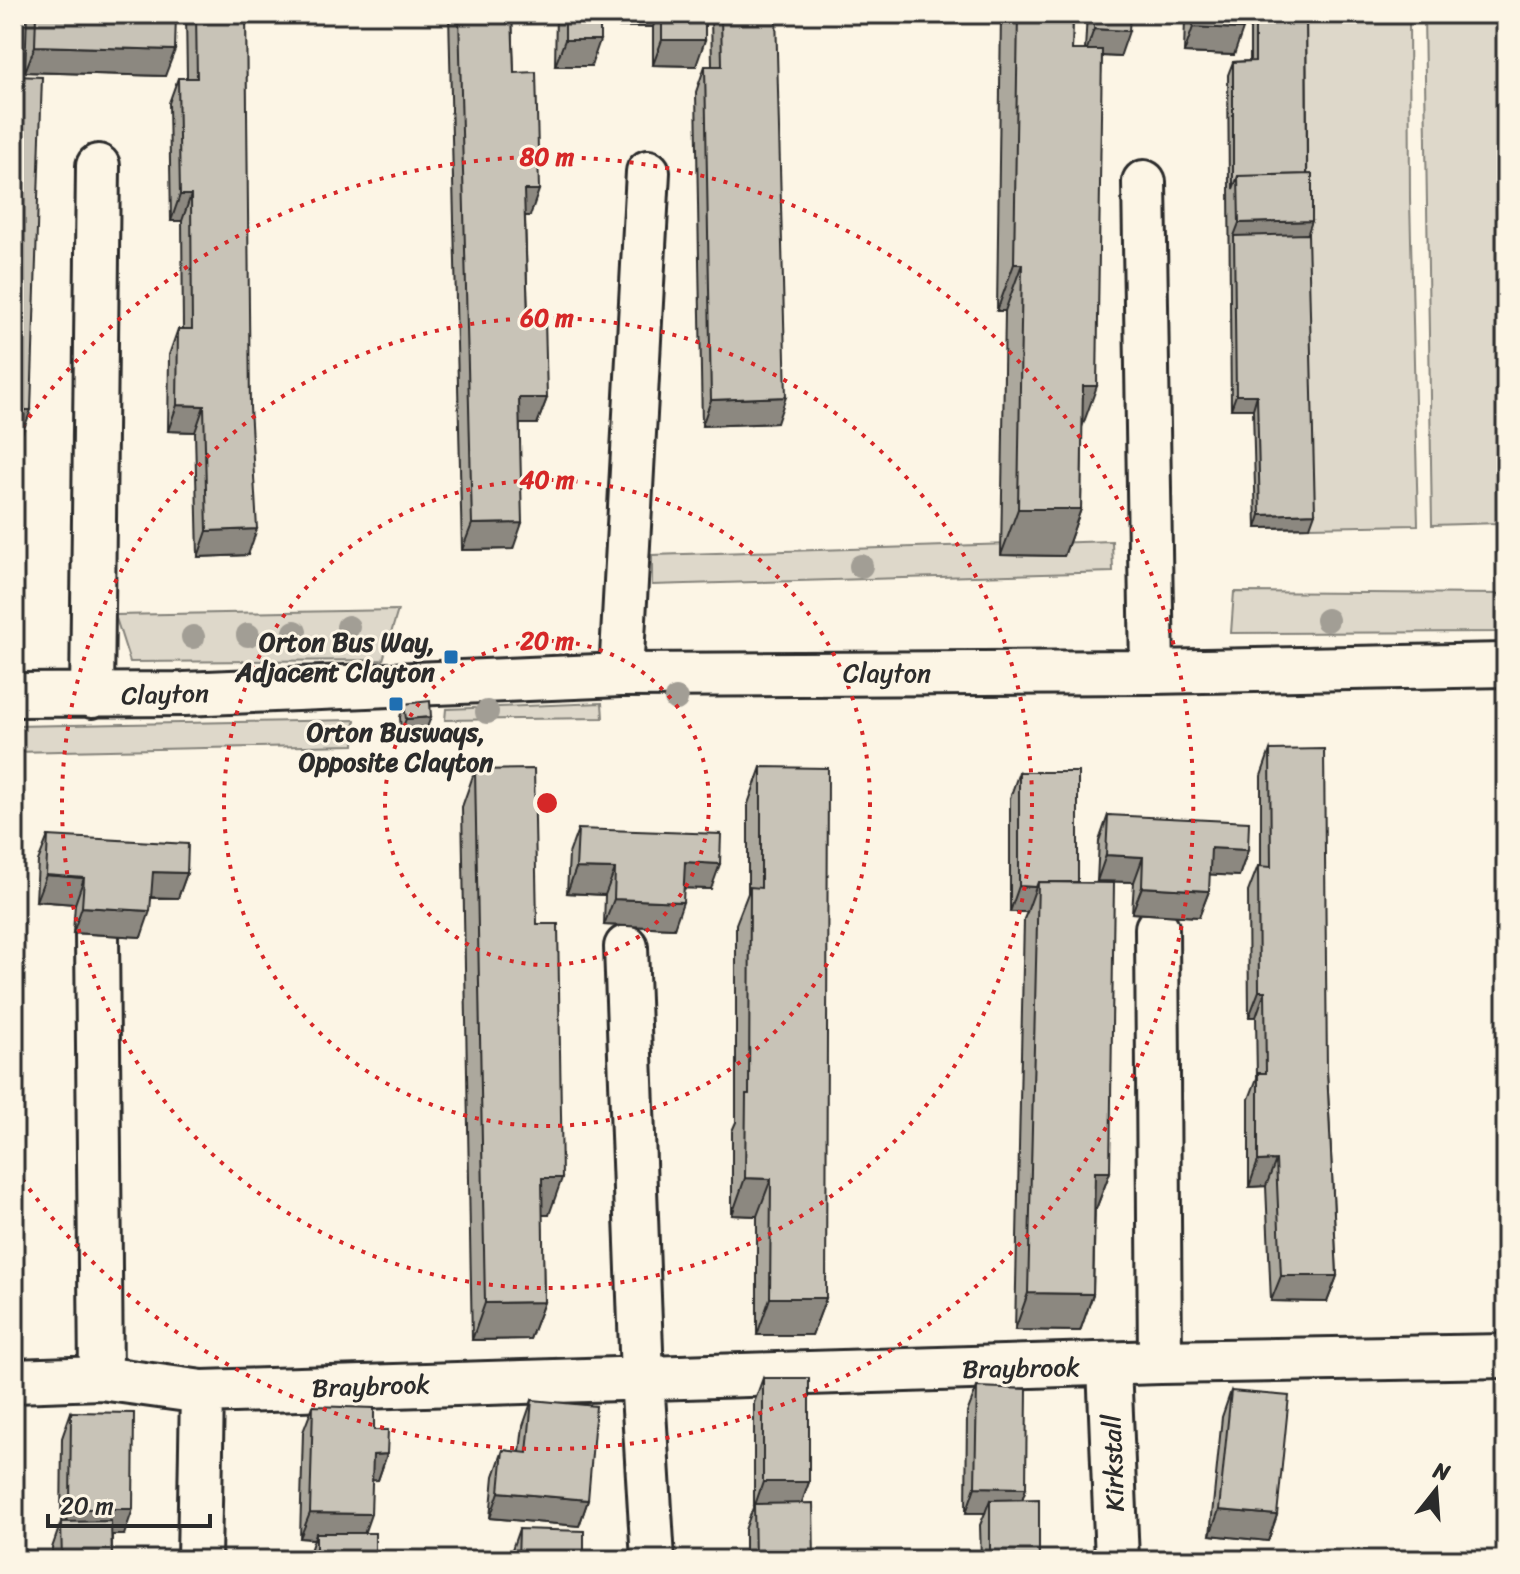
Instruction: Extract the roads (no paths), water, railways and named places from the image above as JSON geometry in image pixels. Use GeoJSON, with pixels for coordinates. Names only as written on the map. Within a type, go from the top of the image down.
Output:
{"type":"FeatureCollection","features":[{"type":"Feature","properties":{"kind":"street","name":"Clayton"},"geometry":{"type":"LineString","coordinates":[[92,696],[98,166]]}},
{"type":"Feature","properties":{"kind":"street"},"geometry":{"type":"LineString","coordinates":[[621,675],[648,172]]}},
{"type":"Feature","properties":{"kind":"street"},"geometry":{"type":"LineString","coordinates":[[1144,182],[1152,672]]}},
{"type":"Feature","properties":{"kind":"street","name":"Clayton"},"geometry":{"type":"LineString","coordinates":[[14,695],[92,696],[621,675],[1152,672],[1506,665]]}},
{"type":"Feature","properties":{"kind":"street"},"geometry":{"type":"LineString","coordinates":[[1157,928],[1160,1362]]}},
{"type":"Feature","properties":{"kind":"street"},"geometry":{"type":"LineString","coordinates":[[97,935],[101,1378]]}},
{"type":"Feature","properties":{"kind":"street"},"geometry":{"type":"LineString","coordinates":[[626,947],[642,1377],[653,1560]]}},
{"type":"Feature","properties":{"kind":"street","name":"Braybrook"},"geometry":{"type":"LineString","coordinates":[[14,1381],[101,1378],[202,1392],[1109,1366],[1160,1362],[1506,1356]]}},
{"type":"Feature","properties":{"kind":"street","name":"Kirkstall"},"geometry":{"type":"LineString","coordinates":[[1109,1366],[1117,1560]]}},
{"type":"Feature","properties":{"kind":"street"},"geometry":{"type":"LineString","coordinates":[[199,1560],[202,1392]]}},
{"type":"Feature","properties":{"kind":"place","name":"Orton Bus Way, Adjacent Clayton"},"geometry":{"type":"Point","coordinates":[451,657]}},
{"type":"Feature","properties":{"kind":"place","name":"Orton Busways, Opposite Clayton"},"geometry":{"type":"Point","coordinates":[396,704]}}]}
